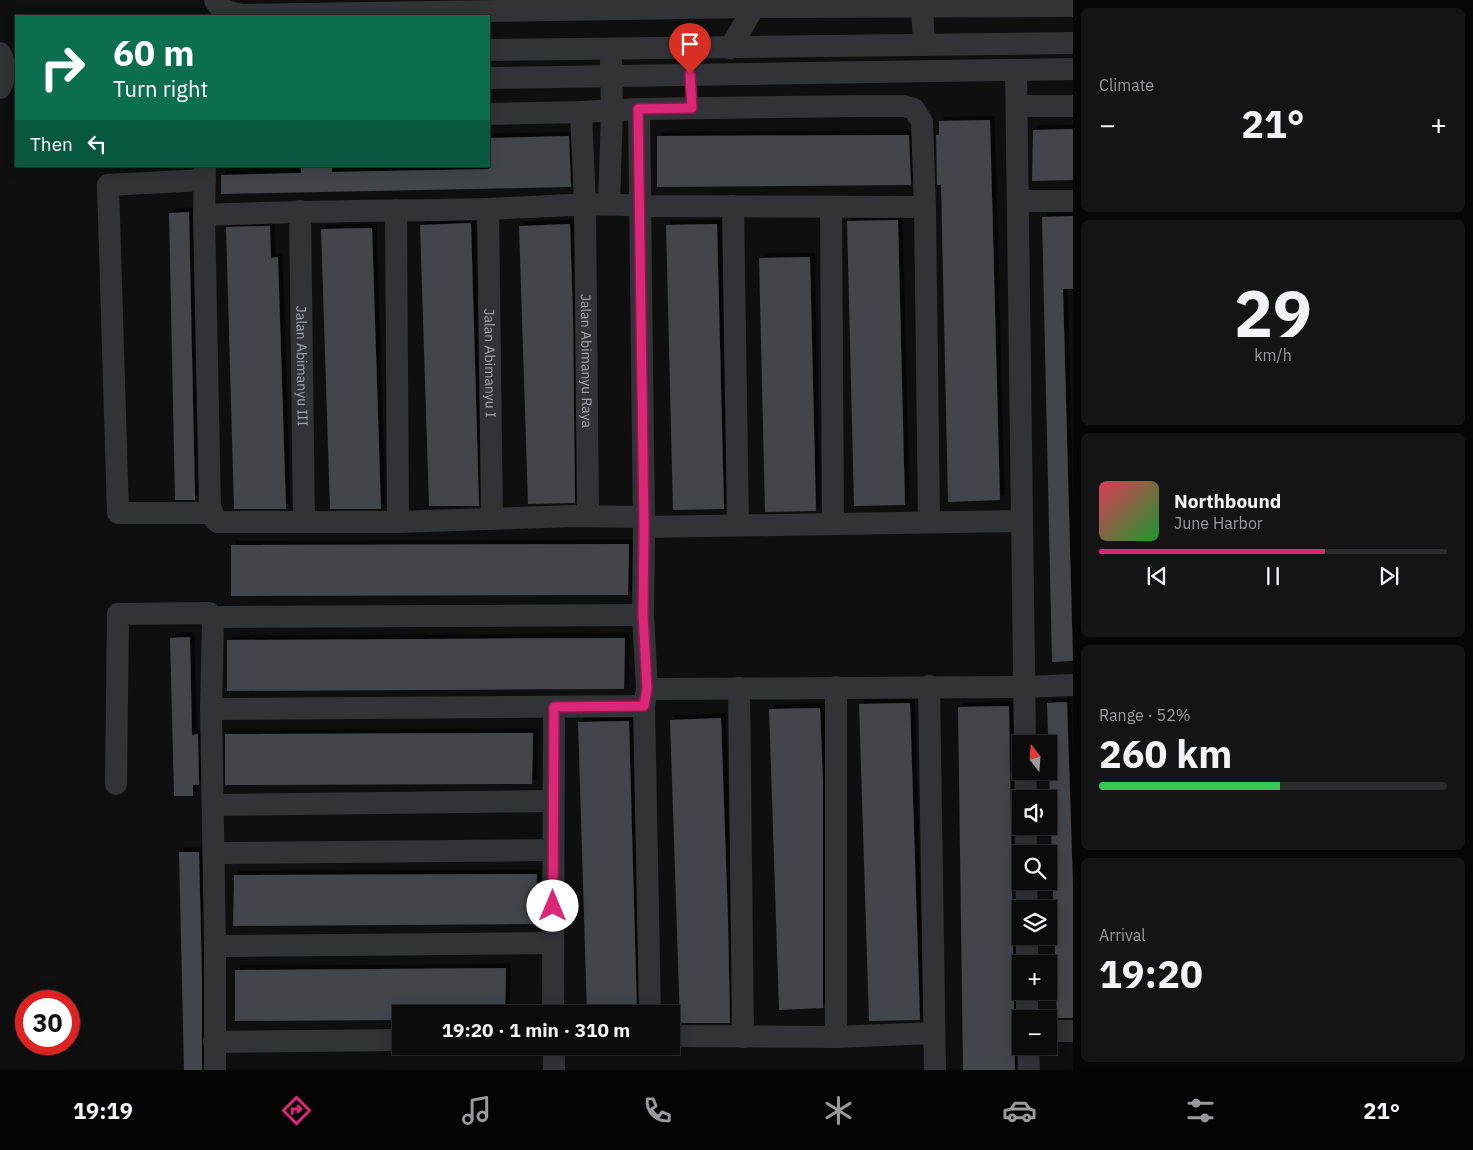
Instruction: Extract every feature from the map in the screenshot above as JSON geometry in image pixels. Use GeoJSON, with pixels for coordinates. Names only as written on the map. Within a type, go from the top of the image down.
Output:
{"type":"FeatureCollection","features":[{"type":"Feature","properties":{"kind":"street"},"geometry":{"type":"LineString","coordinates":[[216,0],[218,6],[239,15]]}},
{"type":"Feature","properties":{"kind":"street"},"geometry":{"type":"LineString","coordinates":[[350,15],[458,14],[754,4],[1073,6]]}},
{"type":"Feature","properties":{"kind":"street"},"geometry":{"type":"LineString","coordinates":[[730,48],[754,4]]}},
{"type":"Feature","properties":{"kind":"street"},"geometry":{"type":"LineString","coordinates":[[922,6],[924,45]]}},
{"type":"Feature","properties":{"kind":"street"},"geometry":{"type":"LineString","coordinates":[[490,50],[1073,43]]}},
{"type":"Feature","properties":{"kind":"street"},"geometry":{"type":"LineString","coordinates":[[609,204],[612,111],[610,48]]}},
{"type":"Feature","properties":{"kind":"street"},"geometry":{"type":"LineString","coordinates":[[7,56],[7,84]]}},
{"type":"Feature","properties":{"kind":"street"},"geometry":{"type":"LineString","coordinates":[[490,78],[1073,69]]}},
{"type":"Feature","properties":{"kind":"street"},"geometry":{"type":"LineString","coordinates":[[1016,70],[1025,735]]}},
{"type":"Feature","properties":{"kind":"street"},"geometry":{"type":"LineString","coordinates":[[862,72],[863,106]]}},
{"type":"Feature","properties":{"kind":"street"},"geometry":{"type":"LineString","coordinates":[[690,74],[692,108]]}},
{"type":"Feature","properties":{"kind":"street"},"geometry":{"type":"LineString","coordinates":[[490,114],[638,109],[863,106],[904,106],[914,110],[922,122],[925,207],[929,522]]}},
{"type":"Feature","properties":{"kind":"street"},"geometry":{"type":"LineString","coordinates":[[1017,106],[1073,106]]}},
{"type":"Feature","properties":{"kind":"street"},"geometry":{"type":"LineString","coordinates":[[638,109],[644,522],[643,614],[646,697],[650,1005]]}},
{"type":"Feature","properties":{"kind":"street","name":"Jalan Abimanyu Raya"},"geometry":{"type":"LineString","coordinates":[[581,112],[585,205],[588,516]]}},
{"type":"Feature","properties":{"kind":"street"},"geometry":{"type":"LineString","coordinates":[[212,513],[118,513],[108,185],[205,173],[204,215],[210,506],[215,520],[218,522],[398,522],[588,516],[644,522],[738,526],[1022,521]]}},
{"type":"Feature","properties":{"kind":"street"},"geometry":{"type":"LineString","coordinates":[[1018,201],[1073,201]]}},
{"type":"Feature","properties":{"kind":"street"},"geometry":{"type":"LineString","coordinates":[[204,215],[300,211],[488,209],[609,204],[640,206],[925,207]]}},
{"type":"Feature","properties":{"kind":"street"},"geometry":{"type":"LineString","coordinates":[[734,206],[738,526]]}},
{"type":"Feature","properties":{"kind":"street"},"geometry":{"type":"LineString","coordinates":[[831,206],[833,524]]}},
{"type":"Feature","properties":{"kind":"street","name":"Jalan Abimanyu I"},"geometry":{"type":"LineString","coordinates":[[488,209],[492,518]]}},
{"type":"Feature","properties":{"kind":"street"},"geometry":{"type":"LineString","coordinates":[[396,210],[398,522]]}},
{"type":"Feature","properties":{"kind":"street","name":"Jalan Abimanyu III"},"geometry":{"type":"LineString","coordinates":[[300,211],[304,522]]}},
{"type":"Feature","properties":{"kind":"street"},"geometry":{"type":"LineString","coordinates":[[116,784],[118,614],[208,613],[213,622],[211,709],[215,1070]]}},
{"type":"Feature","properties":{"kind":"street"},"geometry":{"type":"LineString","coordinates":[[213,622],[222,617],[643,614]]}},
{"type":"Feature","properties":{"kind":"street"},"geometry":{"type":"LineString","coordinates":[[211,709],[554,707],[740,688],[1073,685]]}},
{"type":"Feature","properties":{"kind":"street"},"geometry":{"type":"LineString","coordinates":[[929,686],[935,1070]]}},
{"type":"Feature","properties":{"kind":"street"},"geometry":{"type":"LineString","coordinates":[[836,687],[836,1037]]}},
{"type":"Feature","properties":{"kind":"street"},"geometry":{"type":"LineString","coordinates":[[740,688],[743,1037]]}},
{"type":"Feature","properties":{"kind":"street"},"geometry":{"type":"LineString","coordinates":[[554,707],[554,1005]]}},
{"type":"Feature","properties":{"kind":"street"},"geometry":{"type":"LineString","coordinates":[[213,805],[553,801]]}},
{"type":"Feature","properties":{"kind":"street"},"geometry":{"type":"LineString","coordinates":[[214,853],[553,850]]}},
{"type":"Feature","properties":{"kind":"street"},"geometry":{"type":"LineString","coordinates":[[215,946],[553,943]]}},
{"type":"Feature","properties":{"kind":"street"},"geometry":{"type":"LineString","coordinates":[[1057,1031],[1073,1031]]}},
{"type":"Feature","properties":{"kind":"street"},"geometry":{"type":"LineString","coordinates":[[680,1036],[836,1037],[934,1033]]}},
{"type":"Feature","properties":{"kind":"street"},"geometry":{"type":"LineString","coordinates":[[214,1042],[392,1040]]}},
{"type":"Feature","properties":{"kind":"street"},"geometry":{"type":"LineString","coordinates":[[554,1055],[554,1070]]}},
{"type":"Feature","properties":{"kind":"street"},"geometry":{"type":"LineString","coordinates":[[1028,1055],[1029,1070]]}},
{"type":"Feature","properties":{"kind":"building"},"geometry":{"type":"Polygon","coordinates":[[[990,120],[1000,500],[948,502],[941,185],[937,185],[936,135],[939,135],[939,121],[990,120]]]}},
{"type":"Feature","properties":{"kind":"building"},"geometry":{"type":"Polygon","coordinates":[[[1073,129],[1073,180],[1032,181],[1033,130],[1073,129]]]}},
{"type":"Feature","properties":{"kind":"building"},"geometry":{"type":"Polygon","coordinates":[[[909,135],[911,185],[657,187],[657,136],[909,135]]]}},
{"type":"Feature","properties":{"kind":"building"},"geometry":{"type":"Polygon","coordinates":[[[569,136],[571,187],[221,194],[221,175],[301,173],[301,167],[332,167],[332,172],[489,169],[490,138],[569,136]]]}},
{"type":"Feature","properties":{"kind":"building"},"geometry":{"type":"Polygon","coordinates":[[[189,212],[195,500],[175,500],[169,213],[189,212]]]}},
{"type":"Feature","properties":{"kind":"building"},"geometry":{"type":"Polygon","coordinates":[[[1073,216],[1073,289],[1063,289],[1073,661],[1052,662],[1042,217],[1073,216]]]}},
{"type":"Feature","properties":{"kind":"building"},"geometry":{"type":"Polygon","coordinates":[[[898,220],[905,505],[854,506],[847,221],[898,220]]]}},
{"type":"Feature","properties":{"kind":"building"},"geometry":{"type":"Polygon","coordinates":[[[471,223],[479,506],[429,506],[420,225],[471,223]]]}},
{"type":"Feature","properties":{"kind":"building"},"geometry":{"type":"Polygon","coordinates":[[[570,224],[575,503],[528,504],[519,226],[570,224]]]}},
{"type":"Feature","properties":{"kind":"building"},"geometry":{"type":"Polygon","coordinates":[[[717,224],[724,509],[673,510],[666,225],[717,224]]]}},
{"type":"Feature","properties":{"kind":"building"},"geometry":{"type":"Polygon","coordinates":[[[270,226],[271,258],[278,257],[286,509],[234,509],[226,227],[270,226]]]}},
{"type":"Feature","properties":{"kind":"building"},"geometry":{"type":"Polygon","coordinates":[[[372,228],[381,509],[330,509],[321,229],[372,228]]]}},
{"type":"Feature","properties":{"kind":"building"},"geometry":{"type":"Polygon","coordinates":[[[810,257],[816,511],[765,512],[759,258],[810,257]]]}},
{"type":"Feature","properties":{"kind":"building"},"geometry":{"type":"Polygon","coordinates":[[[629,544],[628,595],[231,596],[231,545],[629,544]]]}},
{"type":"Feature","properties":{"kind":"building"},"geometry":{"type":"Polygon","coordinates":[[[190,637],[192,735],[198,734],[199,785],[193,785],[193,796],[174,796],[170,638],[190,637]]]}},
{"type":"Feature","properties":{"kind":"building"},"geometry":{"type":"Polygon","coordinates":[[[625,638],[624,689],[227,691],[227,640],[625,638]]]}},
{"type":"Feature","properties":{"kind":"building"},"geometry":{"type":"Polygon","coordinates":[[[1067,702],[1073,886],[1073,1018],[1057,1018],[1057,955],[1055,955],[1055,945],[1057,945],[1057,900],[1053,900],[1053,890],[1057,890],[1057,845],[1052,845],[1051,835],[1057,835],[1057,790],[1050,790],[1049,780],[1058,780],[1058,735],[1048,735],[1047,703],[1067,702]]]}},
{"type":"Feature","properties":{"kind":"building"},"geometry":{"type":"Polygon","coordinates":[[[910,703],[920,1020],[869,1021],[859,704],[910,703]]]}},
{"type":"Feature","properties":{"kind":"building"},"geometry":{"type":"Polygon","coordinates":[[[1009,706],[1013,955],[1012,1000],[1014,1000],[1014,1010],[1012,1010],[1012,1055],[1015,1055],[1015,1070],[963,1070],[958,707],[1009,706]]]}},
{"type":"Feature","properties":{"kind":"building"},"geometry":{"type":"Polygon","coordinates":[[[820,708],[823,782],[823,1008],[779,1010],[769,709],[820,708]]]}},
{"type":"Feature","properties":{"kind":"building"},"geometry":{"type":"Polygon","coordinates":[[[721,718],[730,1023],[680,1023],[670,720],[721,718]]]}},
{"type":"Feature","properties":{"kind":"building"},"geometry":{"type":"Polygon","coordinates":[[[629,721],[637,1005],[587,1005],[578,722],[629,721]]]}},
{"type":"Feature","properties":{"kind":"building"},"geometry":{"type":"Polygon","coordinates":[[[533,733],[532,784],[225,785],[225,734],[533,733]]]}},
{"type":"Feature","properties":{"kind":"building"},"geometry":{"type":"Polygon","coordinates":[[[179,852],[199,852],[202,1070],[184,1070],[179,852]]]}},
{"type":"Feature","properties":{"kind":"building"},"geometry":{"type":"Polygon","coordinates":[[[537,874],[536,924],[233,926],[234,875],[537,874]]]}},
{"type":"Feature","properties":{"kind":"building"},"geometry":{"type":"Polygon","coordinates":[[[506,968],[505,1005],[392,1005],[392,1020],[235,1021],[235,970],[506,968]]]}},
{"type":"Feature","properties":{"kind":"route"},"geometry":{"type":"LineString","coordinates":[[553,906],[554,707],[644,706],[647,689],[643,614],[644,517],[638,109],[692,108],[690,74]]}}]}
